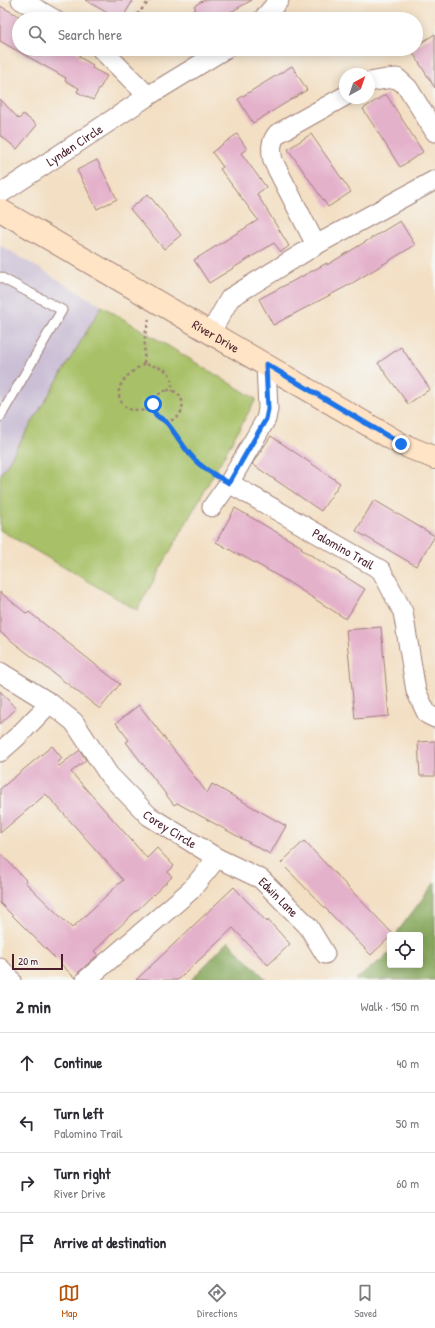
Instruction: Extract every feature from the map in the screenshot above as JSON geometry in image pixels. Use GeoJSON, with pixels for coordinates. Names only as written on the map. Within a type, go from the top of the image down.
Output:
{"type":"FeatureCollection","features":[{"type":"Feature","properties":{"kind":"main road","name":"River Drive"},"geometry":{"type":"LineString","coordinates":[[0,210],[401,444],[435,458]]}},
{"type":"Feature","properties":{"kind":"street"},"geometry":{"type":"LineString","coordinates":[[21,0],[42,12]]}},
{"type":"Feature","properties":{"kind":"street"},"geometry":{"type":"LineString","coordinates":[[269,12],[279,0]]}},
{"type":"Feature","properties":{"kind":"street"},"geometry":{"type":"LineString","coordinates":[[108,56],[148,96]]}},
{"type":"Feature","properties":{"kind":"street","name":"Lynden Circle"},"geometry":{"type":"LineString","coordinates":[[0,194],[148,96],[214,56]]}},
{"type":"Feature","properties":{"kind":"street"},"geometry":{"type":"LineString","coordinates":[[375,81],[386,78],[398,78],[408,88],[435,132]]}},
{"type":"Feature","properties":{"kind":"street"},"geometry":{"type":"LineString","coordinates":[[316,245],[273,161],[271,151],[272,141],[277,134],[339,99]]}},
{"type":"Feature","properties":{"kind":"street"},"geometry":{"type":"LineString","coordinates":[[211,332],[230,298],[316,245],[435,180]]}},
{"type":"Feature","properties":{"kind":"street"},"geometry":{"type":"LineString","coordinates":[[212,507],[229,483],[266,419],[268,409],[266,364]]}},
{"type":"Feature","properties":{"kind":"street","name":"Palomino Trail"},"geometry":{"type":"LineString","coordinates":[[229,483],[382,570],[403,612],[416,691],[427,714],[435,718]]}},
{"type":"Feature","properties":{"kind":"street","name":"Corey Circle"},"geometry":{"type":"LineString","coordinates":[[0,672],[50,704],[74,722],[109,775],[149,816],[217,858]]}},
{"type":"Feature","properties":{"kind":"street"},"geometry":{"type":"LineString","coordinates":[[0,752],[50,704]]}},
{"type":"Feature","properties":{"kind":"street"},"geometry":{"type":"LineString","coordinates":[[86,980],[190,890],[217,858]]}},
{"type":"Feature","properties":{"kind":"street","name":"Edwin Lane"},"geometry":{"type":"LineString","coordinates":[[217,858],[261,879],[308,926],[325,954]]}},
{"type":"Feature","properties":{"kind":"street"},"geometry":{"type":"LineString","coordinates":[[0,968],[11,980]]}},
{"type":"Feature","properties":{"kind":"lane"},"geometry":{"type":"LineString","coordinates":[[0,277],[62,310],[0,417]]}},
{"type":"Feature","properties":{"kind":"path"},"geometry":{"type":"LineString","coordinates":[[139,12],[150,0]]}},
{"type":"Feature","properties":{"kind":"path"},"geometry":{"type":"LineString","coordinates":[[144,364],[143,356],[145,335],[155,300]]}},
{"type":"Feature","properties":{"kind":"path"},"geometry":{"type":"LineString","coordinates":[[153,410],[127,409],[120,401],[119,392],[122,381],[130,372],[144,364],[157,366],[166,370],[173,379],[172,391]]}},
{"type":"Feature","properties":{"kind":"path"},"geometry":{"type":"LineString","coordinates":[[167,390],[172,391],[179,395],[182,406],[177,419],[166,421],[160,419],[153,410],[154,399],[157,395],[167,390]]}},
{"type":"Feature","properties":{"kind":"path"},"geometry":{"type":"LineString","coordinates":[[166,421],[196,461],[210,472],[229,483]]}},
{"type":"Feature","properties":{"kind":"shaded area"},"geometry":{"type":"Polygon","coordinates":[[[0,245],[102,306],[0,476],[0,245]]]}},
{"type":"Feature","properties":{"kind":"green space"},"geometry":{"type":"Polygon","coordinates":[[[102,306],[256,399],[137,610],[0,530],[0,476],[102,306]]]}},
{"type":"Feature","properties":{"kind":"green space"},"geometry":{"type":"Polygon","coordinates":[[[435,882],[435,980],[355,980],[387,955],[387,968],[423,968],[423,932],[398,931],[435,882]]]}},
{"type":"Feature","properties":{"kind":"green space"},"geometry":{"type":"Polygon","coordinates":[[[228,941],[267,980],[191,980],[228,941]]]}},
{"type":"Feature","properties":{"kind":"building"},"geometry":{"type":"Polygon","coordinates":[[[85,0],[133,0],[126,12],[106,12],[85,0]]]}},
{"type":"Feature","properties":{"kind":"building"},"geometry":{"type":"Polygon","coordinates":[[[204,0],[252,0],[231,12],[191,12],[196,9],[194,6],[204,0]]]}},
{"type":"Feature","properties":{"kind":"building"},"geometry":{"type":"Polygon","coordinates":[[[0,6],[12,12],[12,48],[0,41],[0,6]]]}},
{"type":"Feature","properties":{"kind":"building"},"geometry":{"type":"Polygon","coordinates":[[[435,34],[435,88],[415,56],[423,56],[423,42],[435,34]]]}},
{"type":"Feature","properties":{"kind":"building"},"geometry":{"type":"Polygon","coordinates":[[[27,56],[79,56],[93,65],[92,68],[107,76],[93,100],[77,92],[79,88],[65,81],[66,78],[27,56]]]}},
{"type":"Feature","properties":{"kind":"building"},"geometry":{"type":"Polygon","coordinates":[[[292,66],[307,90],[253,123],[238,99],[292,66]]]}},
{"type":"Feature","properties":{"kind":"building"},"geometry":{"type":"Polygon","coordinates":[[[386,94],[423,152],[400,167],[363,109],[371,104],[375,104],[375,101],[386,94]]]}},
{"type":"Feature","properties":{"kind":"building"},"geometry":{"type":"Polygon","coordinates":[[[0,99],[19,119],[23,114],[37,125],[17,149],[0,135],[0,99]]]}},
{"type":"Feature","properties":{"kind":"building"},"geometry":{"type":"Polygon","coordinates":[[[237,134],[247,149],[241,153],[266,187],[257,194],[289,246],[281,252],[274,243],[209,283],[194,260],[258,220],[220,169],[223,167],[212,152],[237,134]]]}},
{"type":"Feature","properties":{"kind":"building"},"geometry":{"type":"Polygon","coordinates":[[[311,134],[351,192],[328,207],[288,149],[311,134]]]}},
{"type":"Feature","properties":{"kind":"building"},"geometry":{"type":"Polygon","coordinates":[[[97,160],[117,199],[97,209],[77,170],[97,160]]]}},
{"type":"Feature","properties":{"kind":"building"},"geometry":{"type":"Polygon","coordinates":[[[148,194],[181,235],[164,249],[130,209],[148,194]]]}},
{"type":"Feature","properties":{"kind":"building"},"geometry":{"type":"Polygon","coordinates":[[[400,221],[415,245],[349,285],[273,325],[259,299],[327,263],[327,265],[400,221]]]}},
{"type":"Feature","properties":{"kind":"building"},"geometry":{"type":"Polygon","coordinates":[[[401,347],[430,389],[408,404],[378,363],[401,347]]]}},
{"type":"Feature","properties":{"kind":"building"},"geometry":{"type":"Polygon","coordinates":[[[271,436],[340,483],[321,511],[252,464],[271,436]]]}},
{"type":"Feature","properties":{"kind":"building"},"geometry":{"type":"Polygon","coordinates":[[[374,500],[435,536],[416,566],[356,531],[374,500]]]}},
{"type":"Feature","properties":{"kind":"building"},"geometry":{"type":"Polygon","coordinates":[[[235,508],[302,547],[301,549],[365,589],[346,619],[285,580],[216,542],[235,508]]]}},
{"type":"Feature","properties":{"kind":"building"},"geometry":{"type":"Polygon","coordinates":[[[0,592],[27,614],[29,612],[120,684],[100,709],[0,632],[0,592]]]}},
{"type":"Feature","properties":{"kind":"building"},"geometry":{"type":"Polygon","coordinates":[[[381,627],[389,716],[355,719],[346,630],[381,627]]]}},
{"type":"Feature","properties":{"kind":"building"},"geometry":{"type":"Polygon","coordinates":[[[0,691],[16,709],[0,724],[0,691]]]}},
{"type":"Feature","properties":{"kind":"building"},"geometry":{"type":"Polygon","coordinates":[[[139,705],[207,793],[212,784],[286,826],[270,854],[177,803],[174,805],[126,742],[129,740],[116,723],[139,705]]]}},
{"type":"Feature","properties":{"kind":"building"},"geometry":{"type":"Polygon","coordinates":[[[435,741],[435,776],[420,776],[418,742],[435,741]]]}},
{"type":"Feature","properties":{"kind":"building"},"geometry":{"type":"Polygon","coordinates":[[[52,746],[62,758],[57,764],[59,766],[80,750],[86,760],[71,772],[147,858],[157,848],[174,866],[168,872],[172,877],[94,951],[98,955],[79,972],[75,978],[0,903],[0,853],[26,880],[25,882],[72,928],[123,880],[46,794],[0,833],[0,789],[52,746]]]}},
{"type":"Feature","properties":{"kind":"building"},"geometry":{"type":"Polygon","coordinates":[[[304,841],[391,932],[387,932],[387,940],[371,955],[281,863],[304,841]]]}},
{"type":"Feature","properties":{"kind":"building"},"geometry":{"type":"Polygon","coordinates":[[[234,887],[290,944],[268,965],[233,928],[178,980],[136,980],[234,887]]]}},
{"type":"Feature","properties":{"kind":"route"},"geometry":{"type":"LineString","coordinates":[[153,404],[153,410],[156,416],[166,421],[196,461],[210,472],[229,483],[266,419],[268,409],[266,364],[401,444]]}}]}
